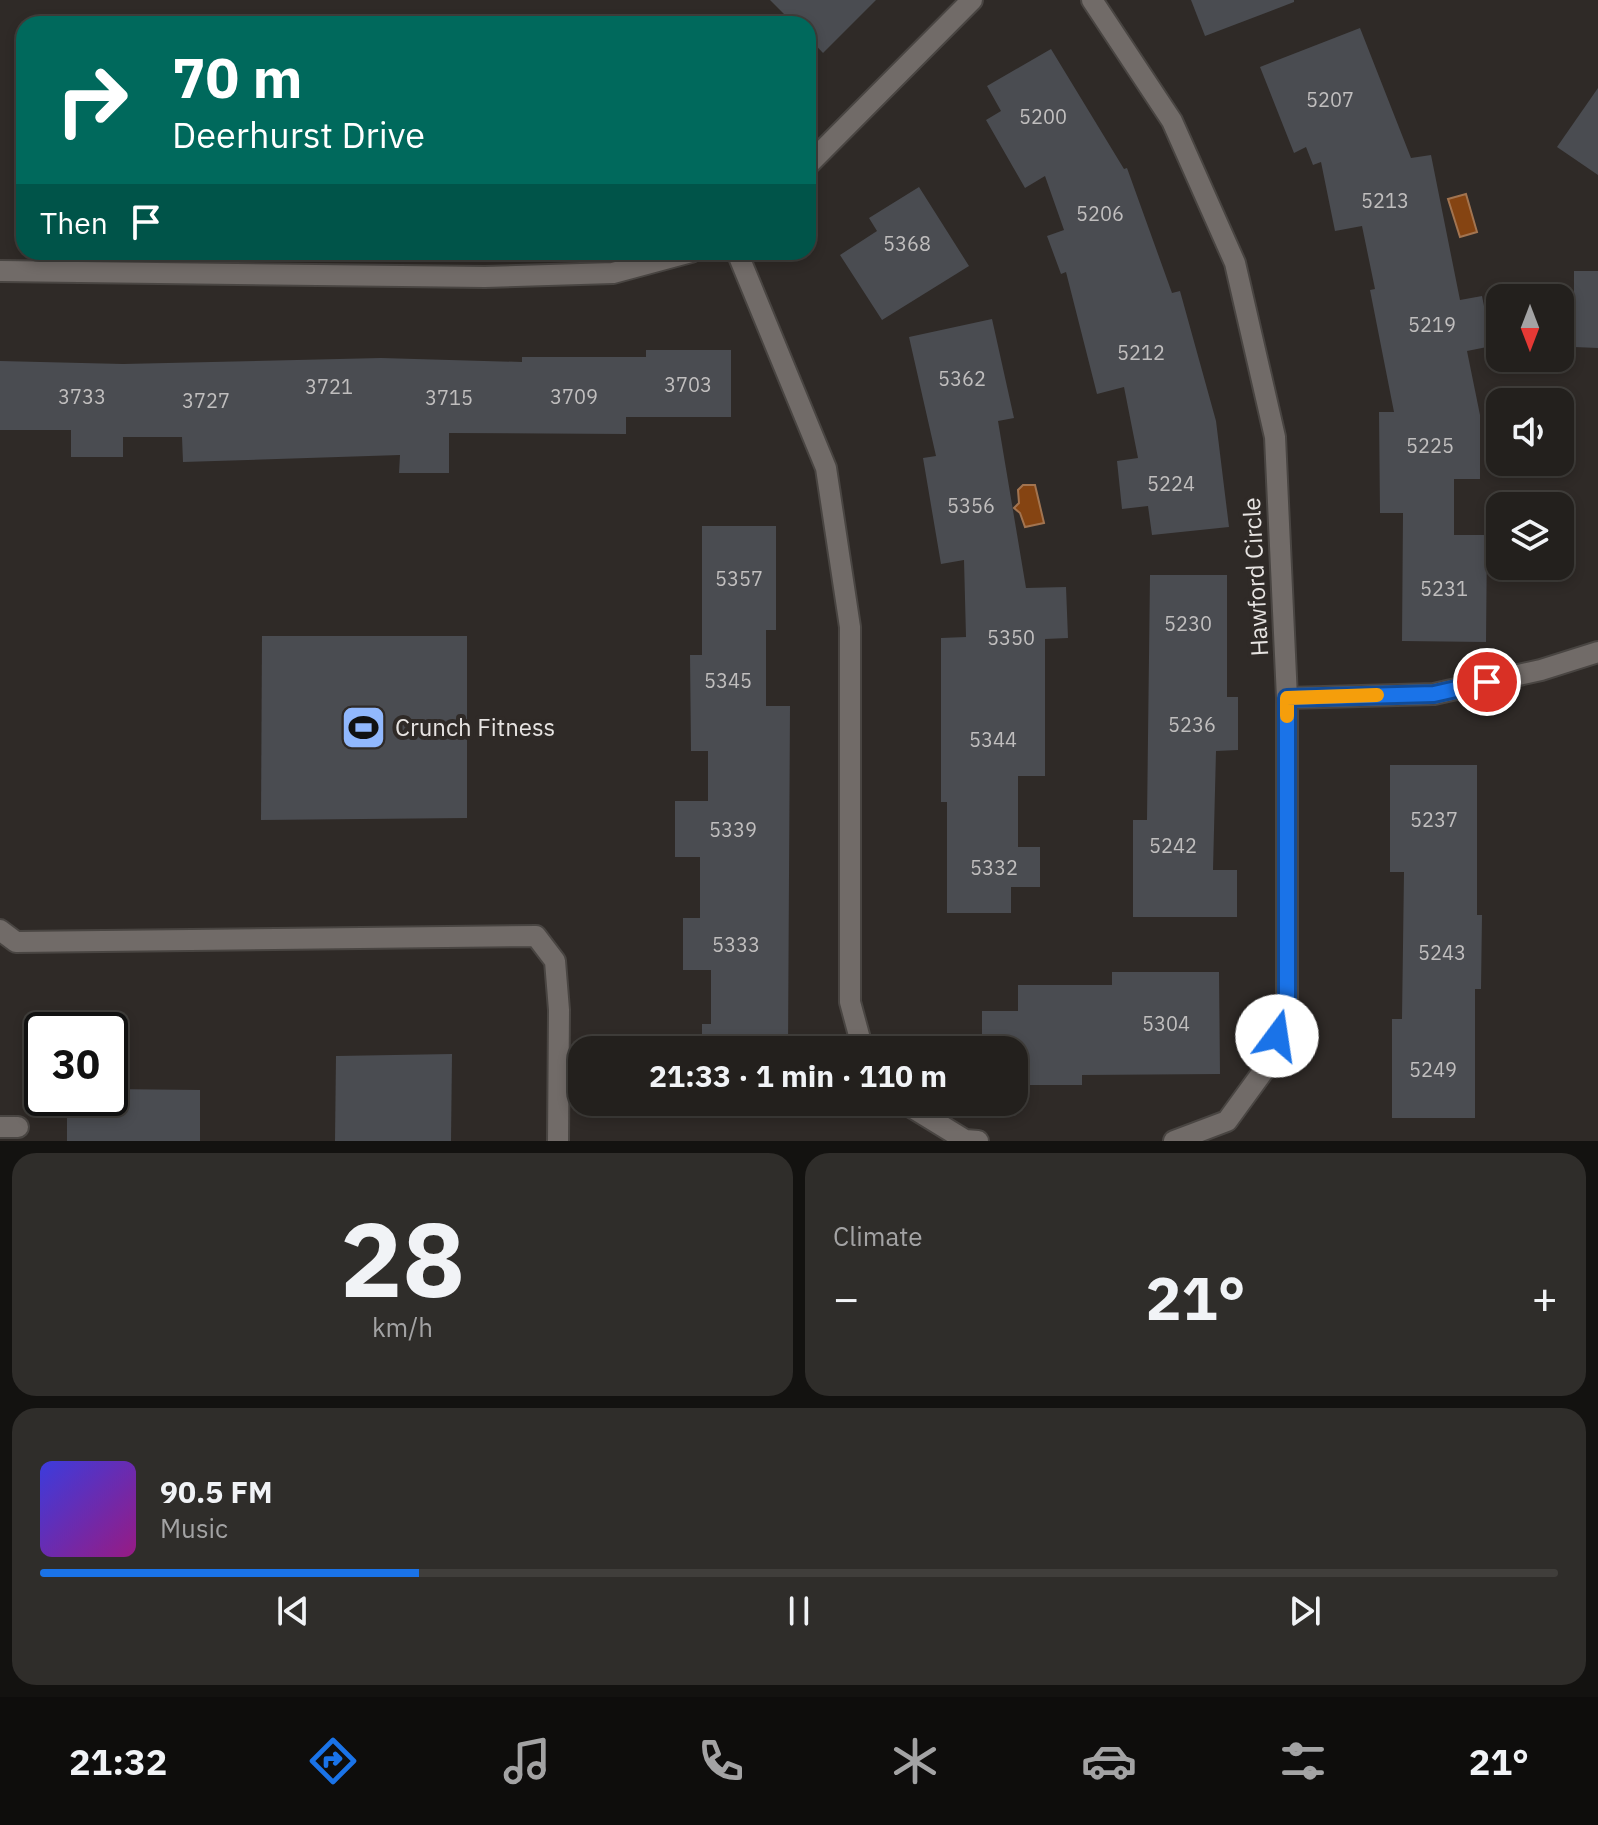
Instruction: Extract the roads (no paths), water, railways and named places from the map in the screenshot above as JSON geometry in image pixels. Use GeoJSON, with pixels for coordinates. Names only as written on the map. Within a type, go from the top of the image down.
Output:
{"type":"FeatureCollection","features":[{"type":"Feature","properties":{"kind":"street"},"geometry":{"type":"LineString","coordinates":[[816,157],[972,0]]}},
{"type":"Feature","properties":{"kind":"street","name":"Hawford Circle"},"geometry":{"type":"LineString","coordinates":[[1092,0],[1172,121],[1235,263],[1275,437],[1287,698],[1287,1006],[1267,1066],[1227,1121],[1174,1141]]}},
{"type":"Feature","properties":{"kind":"street"},"geometry":{"type":"LineString","coordinates":[[0,271],[501,277],[613,273],[661,260]]}},
{"type":"Feature","properties":{"kind":"street"},"geometry":{"type":"LineString","coordinates":[[740,260],[826,468],[850,627],[850,1002],[859,1036]]}},
{"type":"Feature","properties":{"kind":"street"},"geometry":{"type":"LineString","coordinates":[[1287,698],[1434,694],[1541,670],[1598,652]]}},
{"type":"Feature","properties":{"kind":"street"},"geometry":{"type":"LineString","coordinates":[[0,930],[16,942],[536,936],[555,961],[559,1010],[558,1141]]}},
{"type":"Feature","properties":{"kind":"street"},"geometry":{"type":"LineString","coordinates":[[926,1116],[965,1140],[978,1141]]}},
{"type":"Feature","properties":{"kind":"place","name":"Crunch Fitness"},"geometry":{"type":"Point","coordinates":[364,727]}}]}
